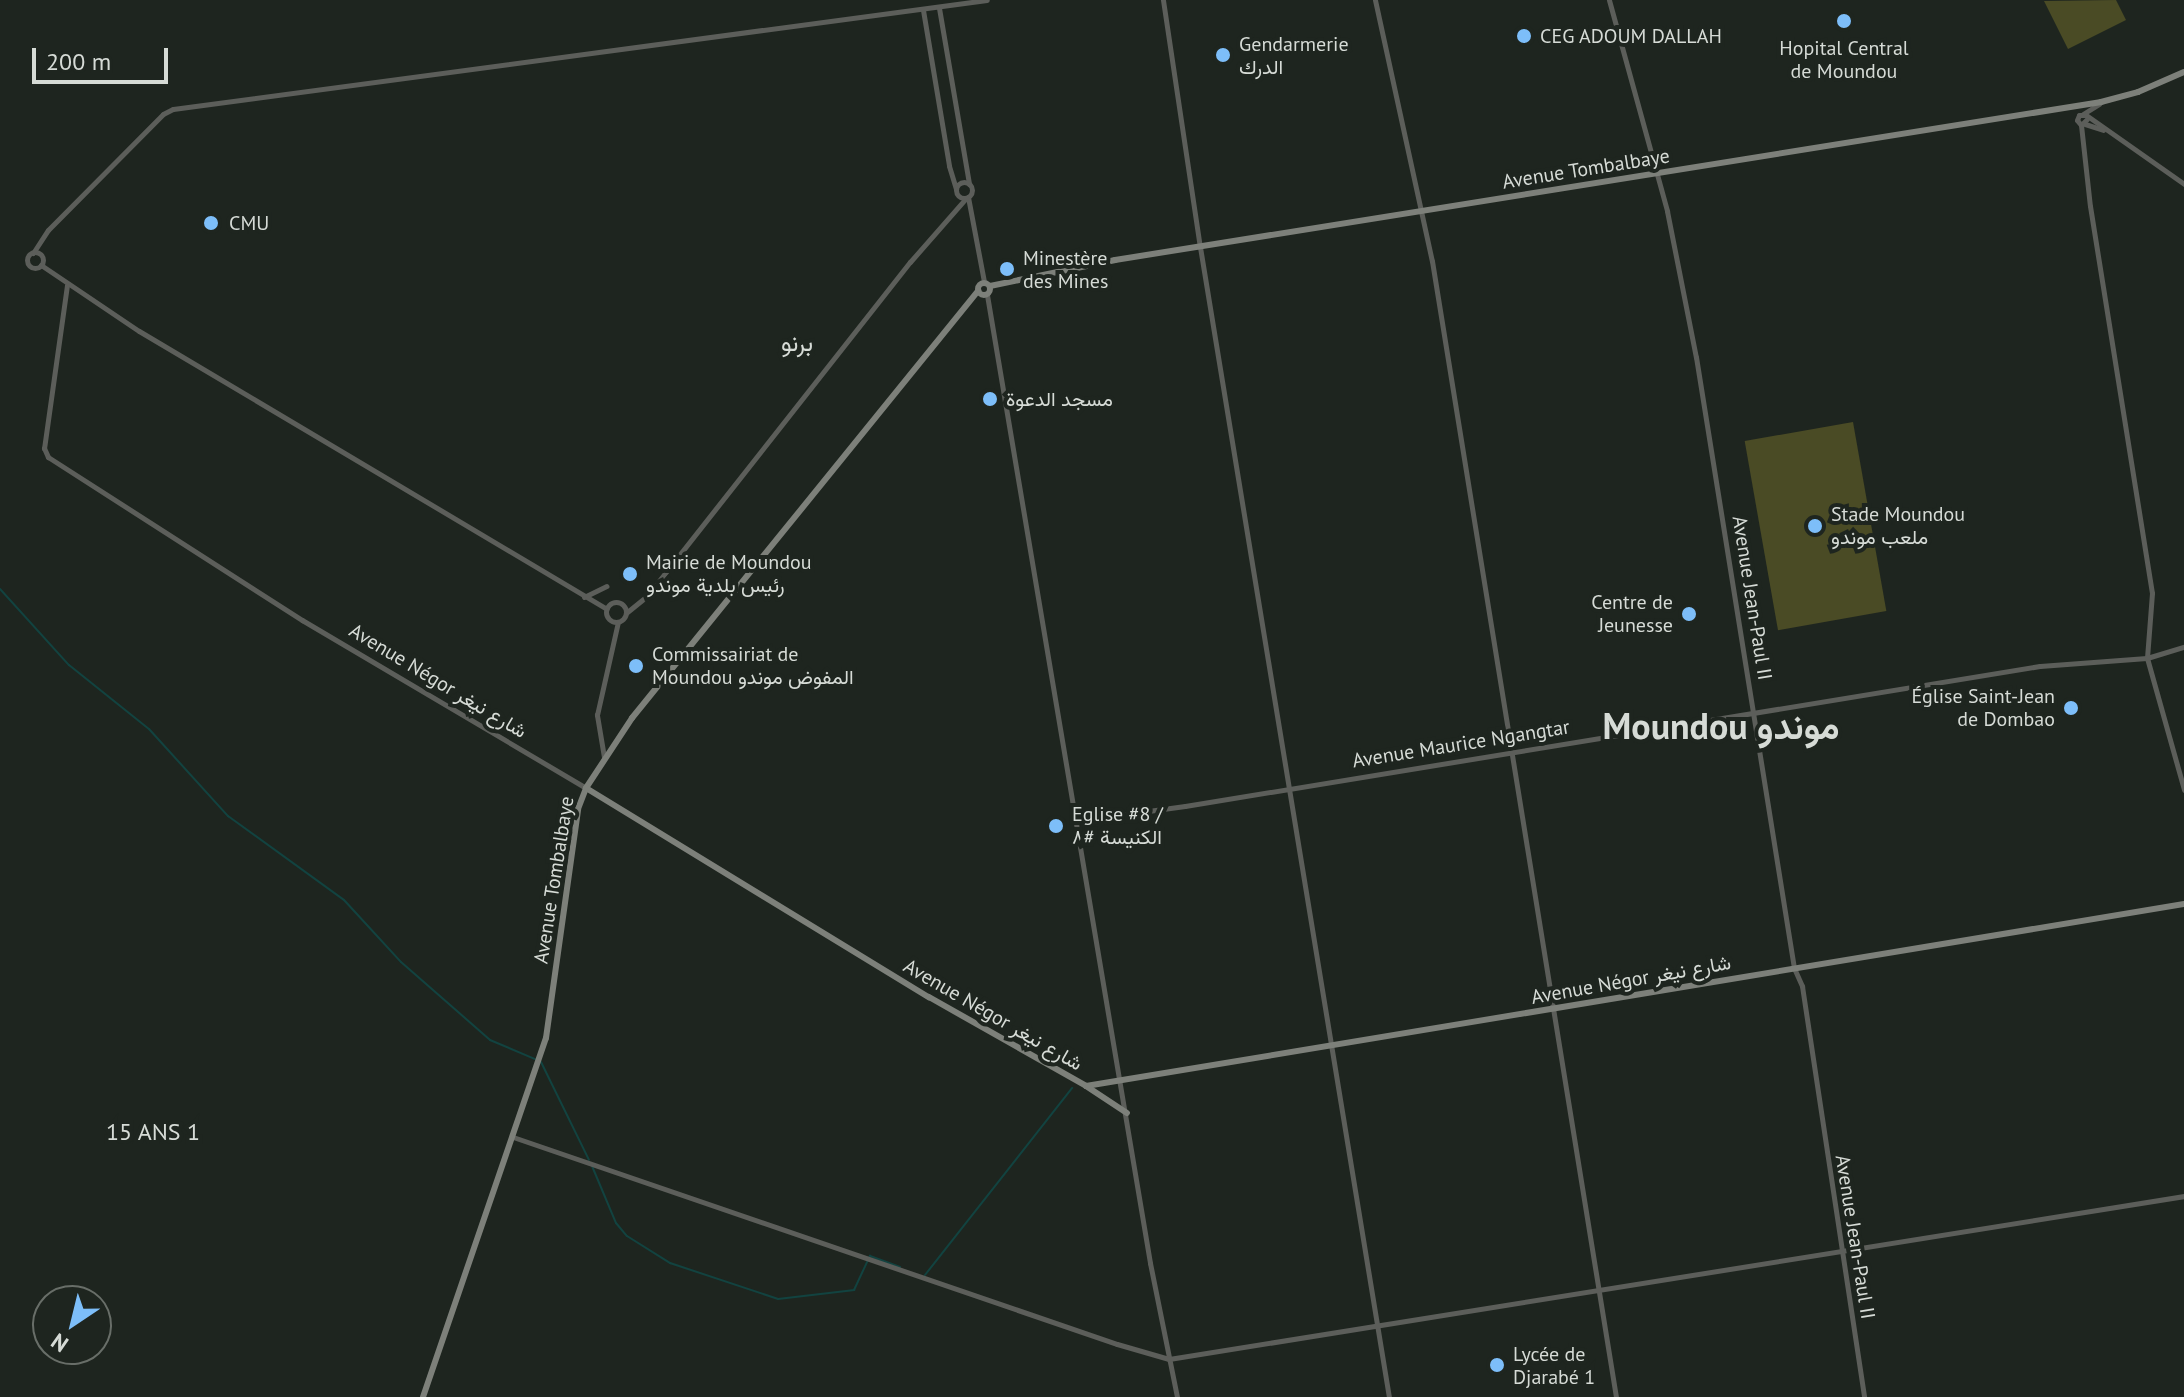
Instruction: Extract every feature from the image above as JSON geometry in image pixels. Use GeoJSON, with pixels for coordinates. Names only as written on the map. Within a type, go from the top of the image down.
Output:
{"type":"FeatureCollection","features":[{"type":"Feature","properties":{"kind":"main road","name":"Avenue Tombalbaye"},"geometry":{"type":"LineString","coordinates":[[423,1397],[540,1056],[549,1019],[578,809],[586,788],[604,757],[821,482],[987,284],[1200,247],[2099,104],[2138,92],[2184,72]]}},
{"type":"Feature","properties":{"kind":"main road"},"geometry":{"type":"LineString","coordinates":[[978,291],[987,295],[987,284]]}},
{"type":"Feature","properties":{"kind":"main road","name":"Avenue Négor شارع نيغر"},"geometry":{"type":"LineString","coordinates":[[586,788],[929,997],[1086,1086],[2184,904]]}},
{"type":"Feature","properties":{"kind":"main road"},"geometry":{"type":"LineString","coordinates":[[1086,1086],[1127,1113]]}},
{"type":"Feature","properties":{"kind":"street"},"geometry":{"type":"LineString","coordinates":[[618,622],[609,618],[607,609],[67,285],[41,265],[37,254],[48,230],[163,114],[173,109],[987,0]]}},
{"type":"Feature","properties":{"kind":"street"},"geometry":{"type":"LineString","coordinates":[[1163,0],[1200,247],[1389,1397]]}},
{"type":"Feature","properties":{"kind":"street"},"geometry":{"type":"LineString","coordinates":[[1375,0],[1423,212],[1616,1397]]}},
{"type":"Feature","properties":{"kind":"street","name":"Avenue Jean-Paul II"},"geometry":{"type":"LineString","coordinates":[[1609,0],[1656,174],[1696,357],[1794,968],[1802,986],[1864,1397]]}},
{"type":"Feature","properties":{"kind":"street"},"geometry":{"type":"LineString","coordinates":[[604,757],[597,715],[618,622],[647,596],[972,190],[938,7]]}},
{"type":"Feature","properties":{"kind":"street"},"geometry":{"type":"LineString","coordinates":[[923,10],[949,166],[956,191],[967,197],[987,284]]}},
{"type":"Feature","properties":{"kind":"street"},"geometry":{"type":"LineString","coordinates":[[2099,104],[2085,120],[2090,206],[2152,593],[2147,658],[2184,790]]}},
{"type":"Feature","properties":{"kind":"street"},"geometry":{"type":"LineString","coordinates":[[2085,120],[2184,184]]}},
{"type":"Feature","properties":{"kind":"street"},"geometry":{"type":"LineString","coordinates":[[949,215],[956,191],[963,182],[969,184]]}},
{"type":"Feature","properties":{"kind":"street"},"geometry":{"type":"LineString","coordinates":[[37,254],[27,258],[28,265],[35,269],[41,265]]}},
{"type":"Feature","properties":{"kind":"street","name":"Avenue Négor شارع نيغر"},"geometry":{"type":"LineString","coordinates":[[67,285],[44,448],[48,457],[302,620],[586,788]]}},
{"type":"Feature","properties":{"kind":"street"},"geometry":{"type":"LineString","coordinates":[[987,295],[1075,821],[1177,1397]]}},
{"type":"Feature","properties":{"kind":"street"},"geometry":{"type":"LineString","coordinates":[[584,597],[607,586]]}},
{"type":"Feature","properties":{"kind":"street"},"geometry":{"type":"LineString","coordinates":[[607,609],[617,602],[624,606],[626,613]]}},
{"type":"Feature","properties":{"kind":"street","name":"Avenue Maurice Ngangtar"},"geometry":{"type":"LineString","coordinates":[[1075,821],[2040,666],[2147,658],[2184,647]]}},
{"type":"Feature","properties":{"kind":"street"},"geometry":{"type":"LineString","coordinates":[[513,1137],[1117,1344],[1169,1359],[2184,1196]]}},
{"type":"Feature","properties":{"kind":"green space"},"geometry":{"type":"Polygon","coordinates":[[[2116,0],[2126,20],[2068,49],[2044,1],[2116,0]]]}},
{"type":"Feature","properties":{"kind":"green space","name":"Stade Moundou ملعب موندو"},"geometry":{"type":"Polygon","coordinates":[[[1853,422],[1886,611],[1778,630],[1745,441],[1853,422]]]}},
{"type":"Feature","properties":{"kind":"waterway"},"geometry":{"type":"LineString","coordinates":[[0,589],[69,665],[149,729],[228,816],[344,900],[401,962],[490,1040],[535,1059]]}},
{"type":"Feature","properties":{"kind":"waterway"},"geometry":{"type":"LineString","coordinates":[[541,1062],[589,1160]]}},
{"type":"Feature","properties":{"kind":"waterway"},"geometry":{"type":"LineString","coordinates":[[925,1275],[1072,1088]]}},
{"type":"Feature","properties":{"kind":"waterway"},"geometry":{"type":"LineString","coordinates":[[592,1166],[616,1223],[627,1236],[670,1263],[778,1299],[854,1290],[870,1256],[900,1267]]}},
{"type":"Feature","properties":{"kind":"place","name":"Hopital Central de Moundou"},"geometry":{"type":"Point","coordinates":[1844,21]}},
{"type":"Feature","properties":{"kind":"place","name":"CEG ADOUM DALLAH"},"geometry":{"type":"Point","coordinates":[1524,36]}},
{"type":"Feature","properties":{"kind":"place","name":"Gendarmerie الدرك"},"geometry":{"type":"Point","coordinates":[1223,55]}},
{"type":"Feature","properties":{"kind":"place","name":"CMU"},"geometry":{"type":"Point","coordinates":[211,223]}},
{"type":"Feature","properties":{"kind":"place","name":"Minestère des Mines"},"geometry":{"type":"Point","coordinates":[1007,269]}},
{"type":"Feature","properties":{"kind":"place","name":"مسجد الدعوة"},"geometry":{"type":"Point","coordinates":[990,399]}},
{"type":"Feature","properties":{"kind":"place","name":"Stade Moundou ملعب موندو"},"geometry":{"type":"Point","coordinates":[1815,526]}},
{"type":"Feature","properties":{"kind":"place","name":"Mairie de Moundou رئيس بلدية موندو"},"geometry":{"type":"Point","coordinates":[630,574]}},
{"type":"Feature","properties":{"kind":"place","name":"Centre de Jeunesse"},"geometry":{"type":"Point","coordinates":[1689,614]}},
{"type":"Feature","properties":{"kind":"place","name":"Commissairiat de Moundou المفوض موندو"},"geometry":{"type":"Point","coordinates":[636,666]}},
{"type":"Feature","properties":{"kind":"place","name":"Église Saint-Jean de Dombao"},"geometry":{"type":"Point","coordinates":[2071,708]}},
{"type":"Feature","properties":{"kind":"place","name":"Eglise #8 / الكنيسة #٨"},"geometry":{"type":"Point","coordinates":[1056,826]}},
{"type":"Feature","properties":{"kind":"place","name":"Lycée de Djarabé 1"},"geometry":{"type":"Point","coordinates":[1497,1365]}},
{"type":"Feature","properties":{"kind":"district","name":"برنو"},"geometry":{"type":"Point","coordinates":[797,343]}},
{"type":"Feature","properties":{"kind":"district","name":"Moundou موندو"},"geometry":{"type":"Point","coordinates":[1721,726]}},
{"type":"Feature","properties":{"kind":"district","name":"15 ANS 1"},"geometry":{"type":"Point","coordinates":[153,1132]}}]}
